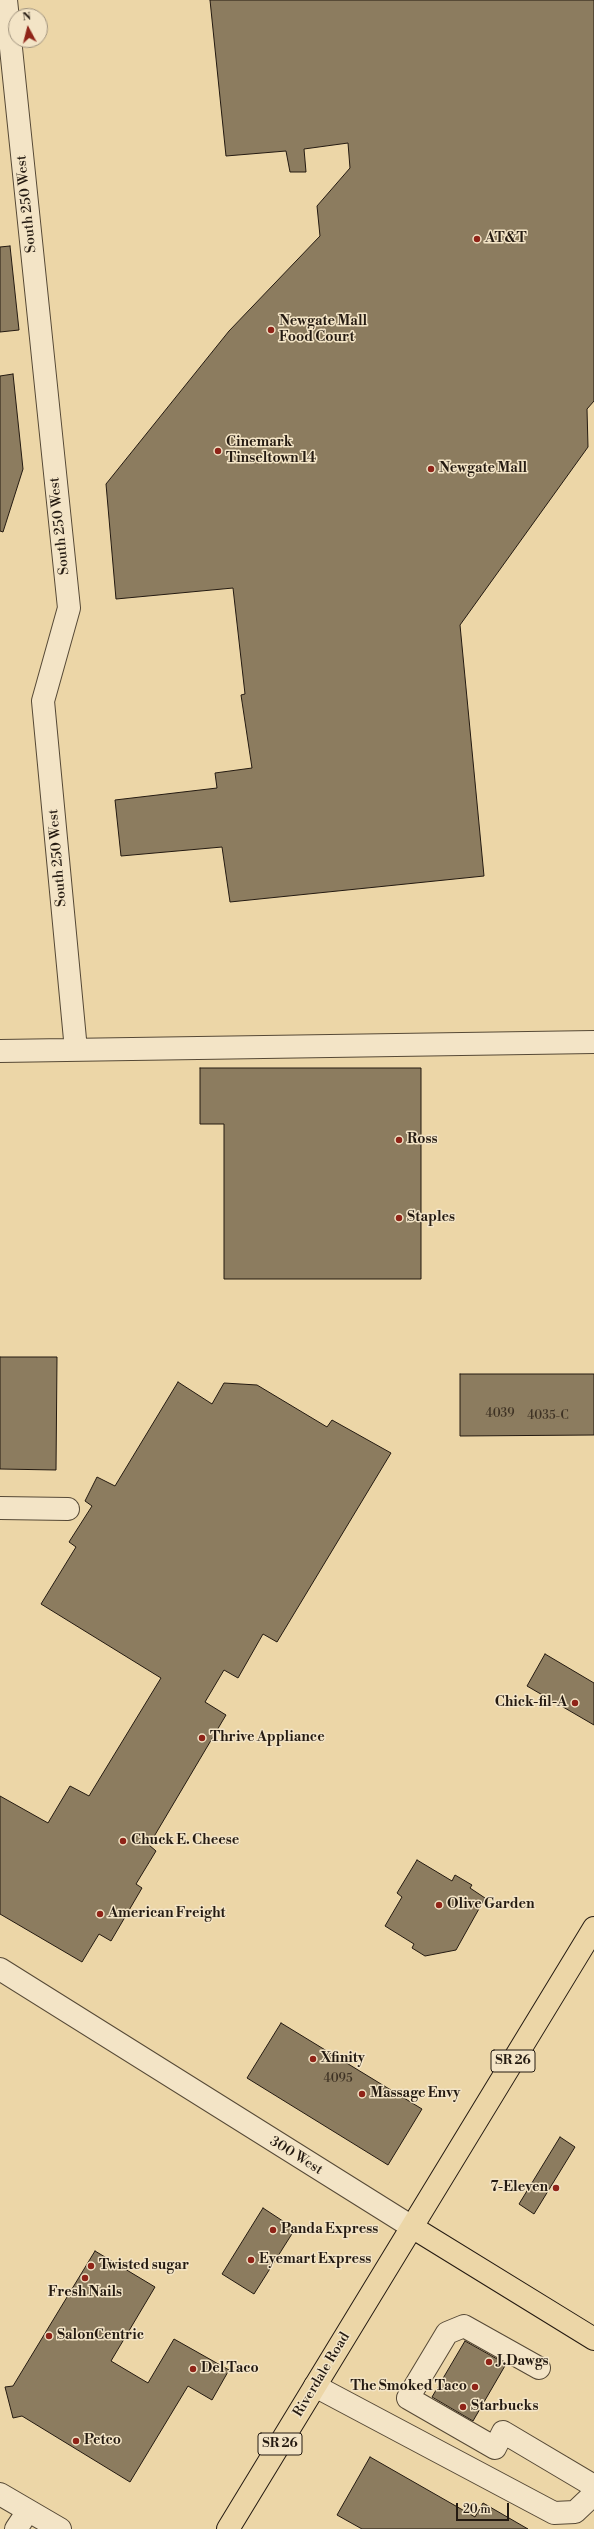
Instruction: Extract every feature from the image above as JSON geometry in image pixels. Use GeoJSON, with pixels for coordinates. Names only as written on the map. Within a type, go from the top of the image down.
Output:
{"type":"FeatureCollection","features":[{"type":"Feature","properties":{"kind":"main road","name":"SR 26"},"geometry":{"type":"LineString","coordinates":[[412,2227],[594,1928]]}},
{"type":"Feature","properties":{"kind":"main road","name":"Riverdale Road"},"geometry":{"type":"LineString","coordinates":[[228,2529],[412,2227]]}},
{"type":"Feature","properties":{"kind":"main road","name":"300 West"},"geometry":{"type":"LineString","coordinates":[[412,2227],[594,2339]]}},
{"type":"Feature","properties":{"kind":"street","name":"South 250 West"},"geometry":{"type":"LineString","coordinates":[[6,0],[5,46],[69,608],[43,701],[76,1050]]}},
{"type":"Feature","properties":{"kind":"street"},"geometry":{"type":"LineString","coordinates":[[0,1051],[594,1042]]}},
{"type":"Feature","properties":{"kind":"street"},"geometry":{"type":"LineString","coordinates":[[0,1508],[68,1509]]}},
{"type":"Feature","properties":{"kind":"street","name":"300 West"},"geometry":{"type":"LineString","coordinates":[[0,1969],[412,2227]]}},
{"type":"Feature","properties":{"kind":"street"},"geometry":{"type":"LineString","coordinates":[[539,2368],[464,2326],[447,2332],[408,2398],[494,2448],[503,2432],[594,2486]]}},
{"type":"Feature","properties":{"kind":"street"},"geometry":{"type":"LineString","coordinates":[[315,2386],[554,2512],[575,2512],[594,2494]]}},
{"type":"Feature","properties":{"kind":"street"},"geometry":{"type":"LineString","coordinates":[[0,2494],[60,2529]]}},
{"type":"Feature","properties":{"kind":"street"},"geometry":{"type":"LineString","coordinates":[[16,2529],[28,2511]]}},
{"type":"Feature","properties":{"kind":"building","name":"Newgate Mall"},"geometry":{"type":"Polygon","coordinates":[[[210,0],[594,0],[594,401],[587,409],[588,447],[460,625],[484,876],[230,902],[222,847],[121,856],[115,800],[217,788],[215,773],[252,768],[241,695],[245,694],[233,588],[116,599],[106,484],[229,331],[320,236],[317,206],[350,168],[348,143],[304,149],[306,172],[290,172],[286,151],[226,156],[210,0]]]}},
{"type":"Feature","properties":{"kind":"building"},"geometry":{"type":"Polygon","coordinates":[[[10,246],[19,330],[0,332],[0,247],[10,246]]]}},
{"type":"Feature","properties":{"kind":"building"},"geometry":{"type":"Polygon","coordinates":[[[13,374],[23,469],[3,532],[0,531],[0,376],[13,374]]]}},
{"type":"Feature","properties":{"kind":"building"},"geometry":{"type":"Polygon","coordinates":[[[200,1068],[421,1068],[421,1279],[224,1279],[224,1124],[200,1124],[200,1068]]]}},
{"type":"Feature","properties":{"kind":"building"},"geometry":{"type":"Polygon","coordinates":[[[0,1357],[57,1357],[56,1470],[0,1469],[0,1357]]]}},
{"type":"Feature","properties":{"kind":"building"},"geometry":{"type":"Polygon","coordinates":[[[460,1374],[594,1374],[594,1435],[460,1436],[460,1374]]]}},
{"type":"Feature","properties":{"kind":"building"},"geometry":{"type":"Polygon","coordinates":[[[178,1382],[212,1404],[224,1383],[257,1385],[327,1427],[332,1420],[391,1453],[277,1642],[263,1634],[238,1678],[224,1670],[205,1702],[226,1715],[149,1845],[156,1851],[136,1884],[142,1888],[111,1941],[99,1934],[82,1962],[0,1914],[0,1796],[48,1823],[70,1786],[89,1796],[161,1678],[41,1604],[76,1547],[69,1542],[92,1506],[85,1501],[97,1477],[115,1486],[178,1382]]]}},
{"type":"Feature","properties":{"kind":"building","name":"Chick-fil-A"},"geometry":{"type":"Polygon","coordinates":[[[545,1654],[594,1683],[594,1725],[527,1686],[545,1654]]]}},
{"type":"Feature","properties":{"kind":"building","name":"Olive Garden"},"geometry":{"type":"Polygon","coordinates":[[[417,1860],[452,1881],[455,1875],[472,1885],[470,1888],[485,1898],[456,1950],[425,1956],[412,1948],[414,1944],[385,1926],[402,1897],[397,1893],[417,1860]]]}},
{"type":"Feature","properties":{"kind":"building"},"geometry":{"type":"Polygon","coordinates":[[[281,2023],[422,2109],[388,2165],[247,2078],[281,2023]]]}},
{"type":"Feature","properties":{"kind":"building"},"geometry":{"type":"Polygon","coordinates":[[[560,2137],[575,2147],[534,2214],[519,2204],[560,2137]]]}},
{"type":"Feature","properties":{"kind":"building"},"geometry":{"type":"Polygon","coordinates":[[[263,2208],[295,2229],[254,2294],[222,2274],[263,2208]]]}},
{"type":"Feature","properties":{"kind":"building"},"geometry":{"type":"Polygon","coordinates":[[[95,2251],[155,2287],[111,2361],[148,2383],[174,2339],[229,2370],[212,2400],[188,2386],[130,2482],[22,2416],[13,2418],[5,2387],[13,2386],[95,2251]]]}},
{"type":"Feature","properties":{"kind":"building"},"geometry":{"type":"Polygon","coordinates":[[[465,2341],[506,2364],[473,2421],[432,2397],[465,2341]]]}},
{"type":"Feature","properties":{"kind":"building"},"geometry":{"type":"Polygon","coordinates":[[[370,2457],[475,2517],[483,2503],[528,2529],[362,2529],[337,2515],[370,2457]]]}},
{"type":"Feature","properties":{"kind":"place","name":"AT&T"},"geometry":{"type":"Point","coordinates":[477,239]}},
{"type":"Feature","properties":{"kind":"place","name":"Newgate Mall Food Court"},"geometry":{"type":"Point","coordinates":[271,330]}},
{"type":"Feature","properties":{"kind":"place","name":"Cinemark Tinseltown 14"},"geometry":{"type":"Point","coordinates":[218,451]}},
{"type":"Feature","properties":{"kind":"place","name":"Newgate Mall"},"geometry":{"type":"Point","coordinates":[431,469]}},
{"type":"Feature","properties":{"kind":"place","name":"Ross"},"geometry":{"type":"Point","coordinates":[399,1140]}},
{"type":"Feature","properties":{"kind":"place","name":"Staples"},"geometry":{"type":"Point","coordinates":[399,1218]}},
{"type":"Feature","properties":{"kind":"place","name":"Chick-fil-A"},"geometry":{"type":"Point","coordinates":[575,1703]}},
{"type":"Feature","properties":{"kind":"place","name":"Thrive Appliance"},"geometry":{"type":"Point","coordinates":[202,1738]}},
{"type":"Feature","properties":{"kind":"place","name":"Chuck E. Cheese"},"geometry":{"type":"Point","coordinates":[123,1841]}},
{"type":"Feature","properties":{"kind":"place","name":"Olive Garden"},"geometry":{"type":"Point","coordinates":[439,1905]}},
{"type":"Feature","properties":{"kind":"place","name":"American Freight"},"geometry":{"type":"Point","coordinates":[100,1914]}},
{"type":"Feature","properties":{"kind":"place","name":"Xfinity"},"geometry":{"type":"Point","coordinates":[313,2059]}},
{"type":"Feature","properties":{"kind":"place","name":"Massage Envy"},"geometry":{"type":"Point","coordinates":[362,2094]}},
{"type":"Feature","properties":{"kind":"place","name":"7-Eleven"},"geometry":{"type":"Point","coordinates":[556,2188]}},
{"type":"Feature","properties":{"kind":"place","name":"Panda Express"},"geometry":{"type":"Point","coordinates":[273,2230]}},
{"type":"Feature","properties":{"kind":"place","name":"Eyemart Express"},"geometry":{"type":"Point","coordinates":[251,2260]}},
{"type":"Feature","properties":{"kind":"place","name":"Twisted sugar"},"geometry":{"type":"Point","coordinates":[91,2266]}},
{"type":"Feature","properties":{"kind":"place","name":"Fresh Nails"},"geometry":{"type":"Point","coordinates":[85,2278]}},
{"type":"Feature","properties":{"kind":"place","name":"SalonCentric"},"geometry":{"type":"Point","coordinates":[49,2336]}},
{"type":"Feature","properties":{"kind":"place","name":"J.Dawgs"},"geometry":{"type":"Point","coordinates":[489,2362]}},
{"type":"Feature","properties":{"kind":"place","name":"Del Taco"},"geometry":{"type":"Point","coordinates":[193,2369]}},
{"type":"Feature","properties":{"kind":"place","name":"The Smoked Taco"},"geometry":{"type":"Point","coordinates":[475,2387]}},
{"type":"Feature","properties":{"kind":"place","name":"Starbucks"},"geometry":{"type":"Point","coordinates":[463,2407]}},
{"type":"Feature","properties":{"kind":"place","name":"Petco"},"geometry":{"type":"Point","coordinates":[76,2441]}}]}
